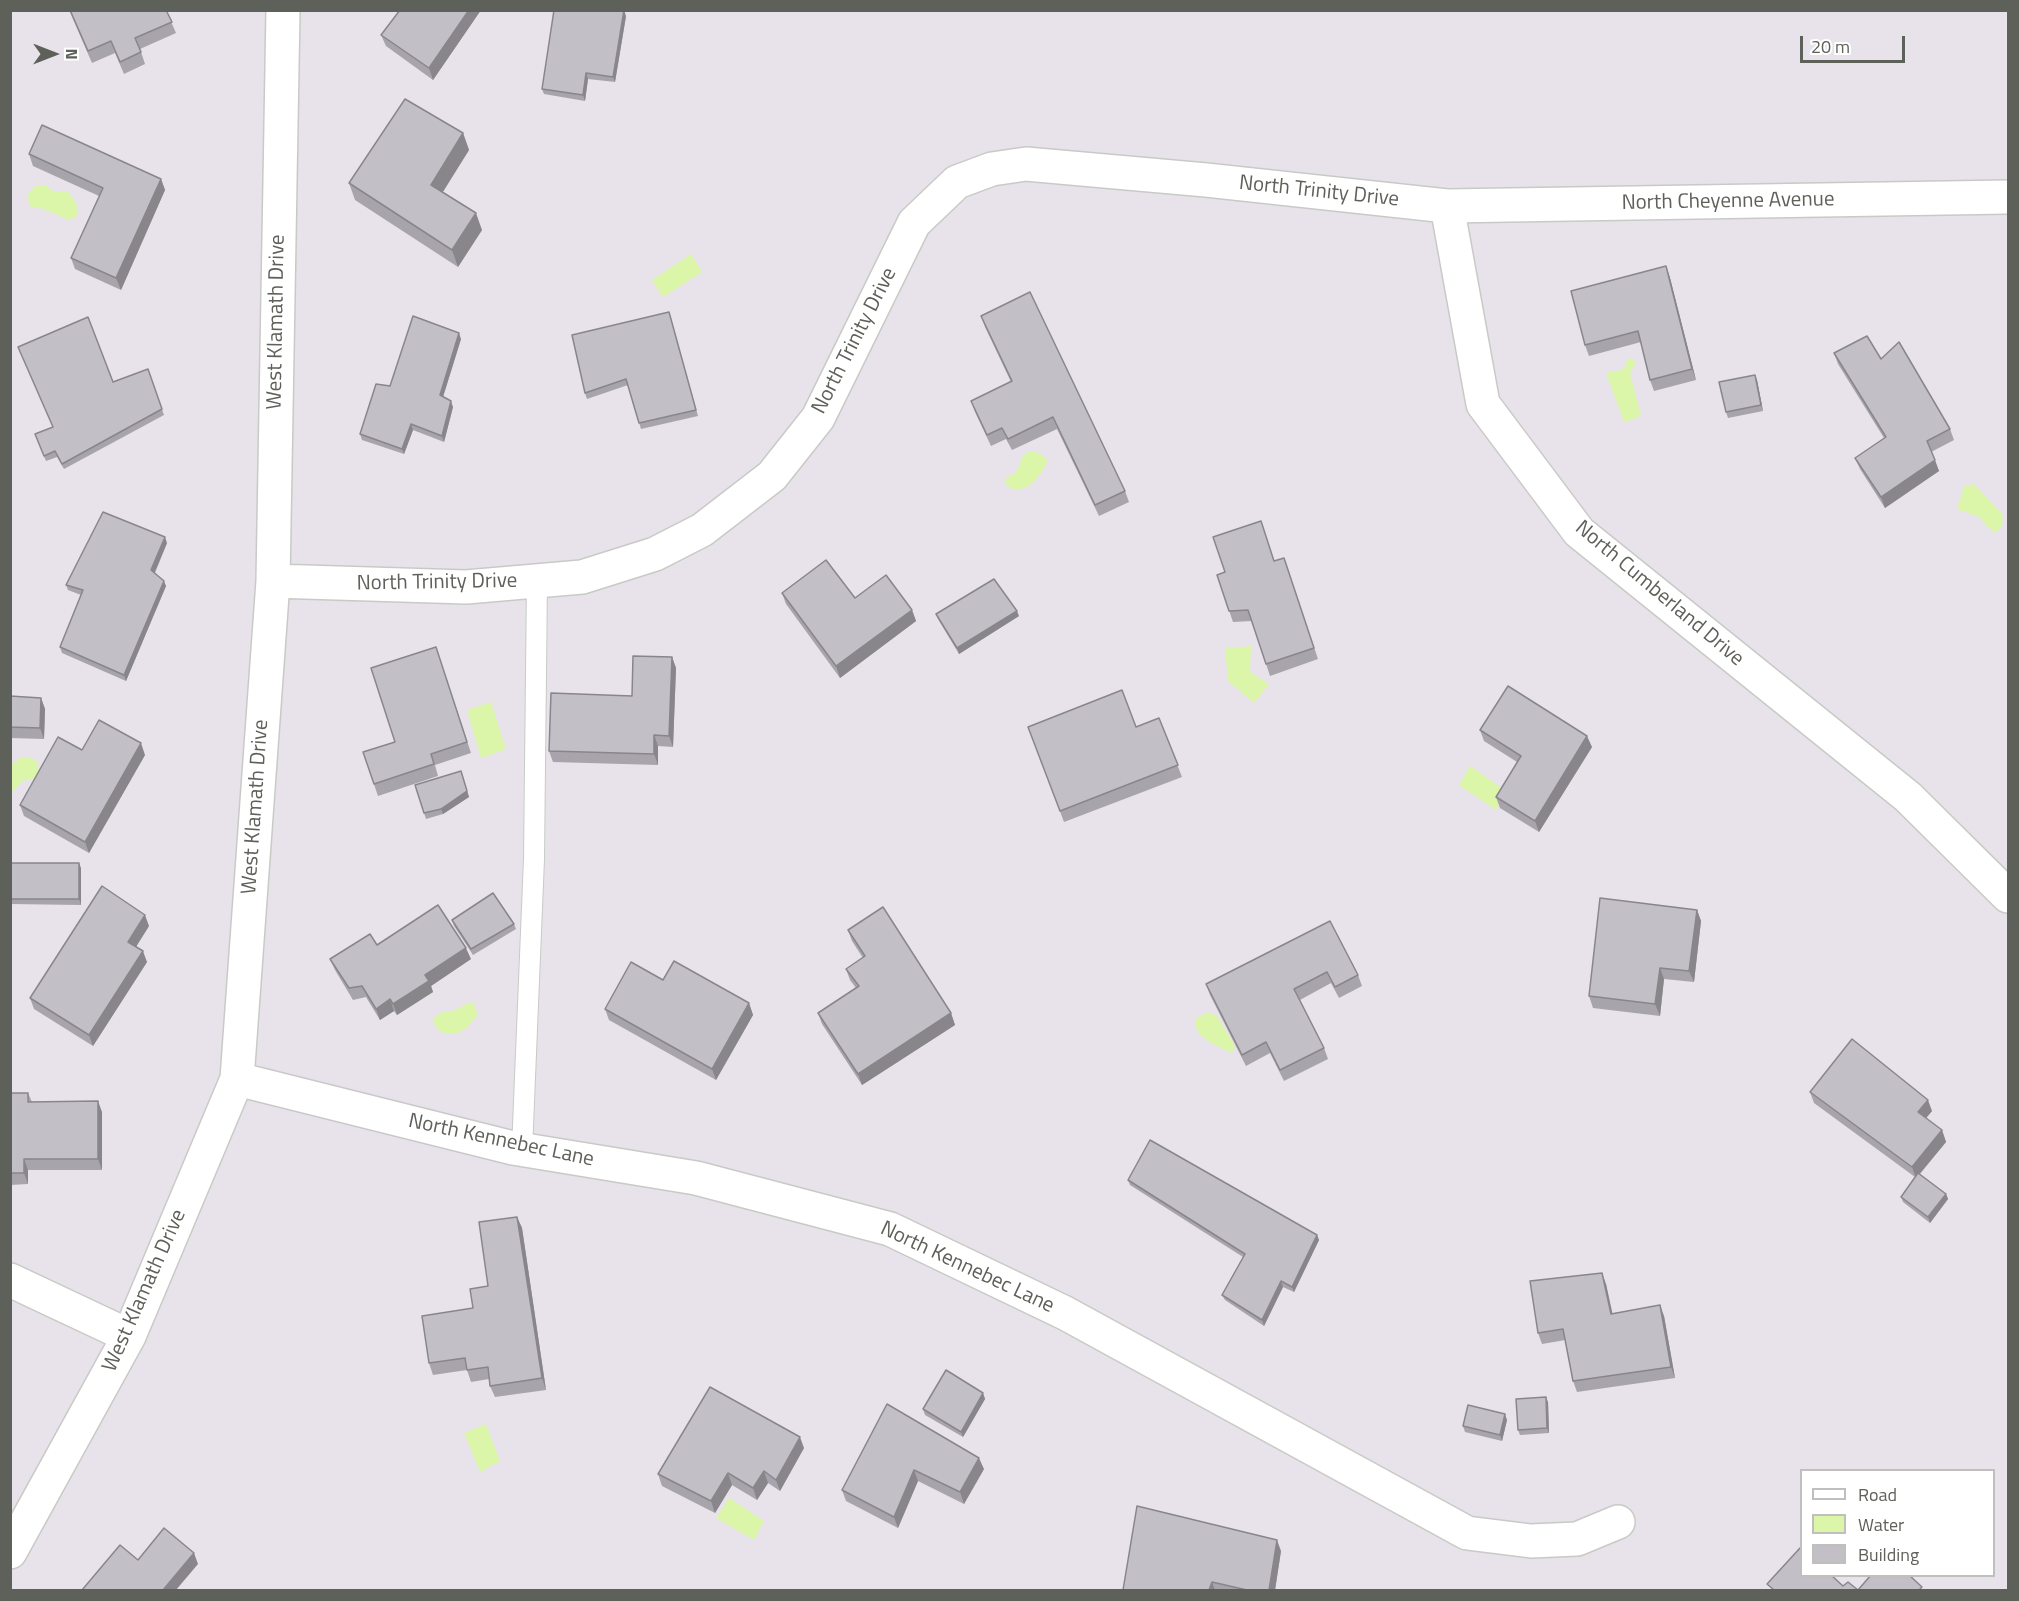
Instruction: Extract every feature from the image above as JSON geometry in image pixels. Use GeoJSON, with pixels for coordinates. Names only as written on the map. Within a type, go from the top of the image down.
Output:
{"type":"FeatureCollection","features":[{"type":"Feature","properties":{"kind":"street","name":"West Klamath Drive"},"geometry":{"type":"LineString","coordinates":[[10,1552],[129,1336],[237,1079],[273,581],[283,10]]}},
{"type":"Feature","properties":{"kind":"street","name":"North Trinity Drive"},"geometry":{"type":"LineString","coordinates":[[273,581],[466,587],[582,578],[655,554],[702,530],[772,476],[818,418],[914,223],[957,182],[992,169],[1026,164],[1206,180],[1447,206]]}},
{"type":"Feature","properties":{"kind":"street","name":"North Cheyenne Avenue"},"geometry":{"type":"LineString","coordinates":[[1447,206],[2008,197]]}},
{"type":"Feature","properties":{"kind":"street","name":"North Cumberland Drive"},"geometry":{"type":"LineString","coordinates":[[1447,206],[1483,404],[1579,532],[1908,796],[2008,896]]}},
{"type":"Feature","properties":{"kind":"street","name":"North Kennebec Lane"},"geometry":{"type":"LineString","coordinates":[[237,1079],[522,1150],[696,1178],[890,1229],[1065,1313],[1467,1533],[1531,1541],[1577,1539],[1618,1522]]}},
{"type":"Feature","properties":{"kind":"street"},"geometry":{"type":"LineString","coordinates":[[10,1280],[129,1336]]}},
{"type":"Feature","properties":{"kind":"lane"},"geometry":{"type":"LineString","coordinates":[[522,1150],[534,859],[537,581]]}},
{"type":"Feature","properties":{"kind":"water"},"geometry":{"type":"Polygon","coordinates":[[[36,185],[47,186],[54,192],[68,192],[77,207],[76,217],[68,220],[49,211],[29,206],[28,194],[36,185]]]}},
{"type":"Feature","properties":{"kind":"water"},"geometry":{"type":"Polygon","coordinates":[[[691,254],[702,272],[663,297],[652,280],[691,254]]]}},
{"type":"Feature","properties":{"kind":"water"},"geometry":{"type":"Polygon","coordinates":[[[1631,358],[1636,363],[1630,373],[1641,416],[1624,422],[1606,373],[1624,369],[1627,360],[1631,358]]]}},
{"type":"Feature","properties":{"kind":"water"},"geometry":{"type":"Polygon","coordinates":[[[1033,451],[1048,460],[1036,479],[1025,488],[1019,489],[1005,484],[1006,478],[1017,470],[1023,456],[1033,451]]]}},
{"type":"Feature","properties":{"kind":"water"},"geometry":{"type":"Polygon","coordinates":[[[1974,484],[2003,515],[2002,526],[1996,533],[1986,526],[1980,517],[1957,509],[1964,486],[1974,484]]]}},
{"type":"Feature","properties":{"kind":"water"},"geometry":{"type":"Polygon","coordinates":[[[1251,646],[1250,672],[1269,684],[1254,703],[1228,681],[1225,648],[1251,646]]]}},
{"type":"Feature","properties":{"kind":"water"},"geometry":{"type":"Polygon","coordinates":[[[491,702],[506,749],[481,758],[467,710],[491,702]]]}},
{"type":"Feature","properties":{"kind":"water"},"geometry":{"type":"Polygon","coordinates":[[[28,757],[36,760],[39,769],[37,776],[24,780],[11,793],[11,765],[20,758],[28,757]]]}},
{"type":"Feature","properties":{"kind":"water"},"geometry":{"type":"Polygon","coordinates":[[[1470,766],[1506,791],[1496,810],[1459,785],[1470,766]]]}},
{"type":"Feature","properties":{"kind":"water"},"geometry":{"type":"Polygon","coordinates":[[[473,1002],[478,1015],[458,1033],[444,1033],[433,1021],[438,1014],[473,1002]]]}},
{"type":"Feature","properties":{"kind":"water"},"geometry":{"type":"Polygon","coordinates":[[[1209,1012],[1217,1016],[1235,1046],[1232,1053],[1207,1040],[1197,1030],[1196,1018],[1209,1012]]]}},
{"type":"Feature","properties":{"kind":"water"},"geometry":{"type":"Polygon","coordinates":[[[486,1424],[500,1461],[480,1472],[464,1433],[486,1424]]]}},
{"type":"Feature","properties":{"kind":"water"},"geometry":{"type":"Polygon","coordinates":[[[729,1498],[764,1521],[754,1540],[716,1518],[729,1498]]]}},
{"type":"Feature","properties":{"kind":"building"},"geometry":{"type":"Polygon","coordinates":[[[70,10],[166,10],[172,22],[135,38],[141,52],[120,62],[111,41],[88,51],[70,10]]]}},
{"type":"Feature","properties":{"kind":"building"},"geometry":{"type":"Polygon","coordinates":[[[400,10],[469,10],[429,68],[381,35],[400,10]]]}},
{"type":"Feature","properties":{"kind":"building"},"geometry":{"type":"Polygon","coordinates":[[[554,10],[624,10],[613,77],[586,73],[583,95],[542,89],[554,10]]]}},
{"type":"Feature","properties":{"kind":"building"},"geometry":{"type":"Polygon","coordinates":[[[405,99],[463,133],[431,185],[476,213],[452,250],[349,183],[405,99]]]}},
{"type":"Feature","properties":{"kind":"building"},"geometry":{"type":"Polygon","coordinates":[[[42,125],[161,179],[116,278],[71,258],[103,188],[29,154],[42,125]]]}},
{"type":"Feature","properties":{"kind":"building"},"geometry":{"type":"Polygon","coordinates":[[[1666,266],[1692,369],[1650,380],[1638,331],[1585,345],[1571,291],[1666,266]]]}},
{"type":"Feature","properties":{"kind":"building"},"geometry":{"type":"Polygon","coordinates":[[[1030,292],[1125,491],[1095,505],[1053,417],[1008,439],[1002,428],[987,435],[971,401],[1012,381],[981,316],[1030,292]]]}},
{"type":"Feature","properties":{"kind":"building"},"geometry":{"type":"Polygon","coordinates":[[[669,312],[696,410],[639,423],[626,379],[585,393],[572,335],[669,312]]]}},
{"type":"Feature","properties":{"kind":"building"},"geometry":{"type":"Polygon","coordinates":[[[413,316],[459,333],[440,395],[451,401],[442,436],[411,424],[402,449],[360,434],[376,384],[390,386],[413,316]]]}},
{"type":"Feature","properties":{"kind":"building"},"geometry":{"type":"Polygon","coordinates":[[[88,317],[113,382],[148,369],[162,409],[62,464],[55,451],[44,456],[35,434],[53,427],[18,347],[88,317]]]}},
{"type":"Feature","properties":{"kind":"building"},"geometry":{"type":"Polygon","coordinates":[[[1867,336],[1881,359],[1899,342],[1950,429],[1927,441],[1935,460],[1881,497],[1855,458],[1886,437],[1834,353],[1867,336]]]}},
{"type":"Feature","properties":{"kind":"building"},"geometry":{"type":"Polygon","coordinates":[[[1755,375],[1761,405],[1726,412],[1719,382],[1755,375]]]}},
{"type":"Feature","properties":{"kind":"building"},"geometry":{"type":"Polygon","coordinates":[[[103,512],[165,537],[151,570],[164,581],[124,675],[60,647],[83,590],[66,585],[103,512]]]}},
{"type":"Feature","properties":{"kind":"building"},"geometry":{"type":"Polygon","coordinates":[[[1261,521],[1274,561],[1284,558],[1314,648],[1266,664],[1248,610],[1229,611],[1217,575],[1225,572],[1213,537],[1261,521]]]}},
{"type":"Feature","properties":{"kind":"building"},"geometry":{"type":"Polygon","coordinates":[[[826,560],[855,598],[886,575],[912,610],[836,666],[782,593],[826,560]]]}},
{"type":"Feature","properties":{"kind":"building"},"geometry":{"type":"Polygon","coordinates":[[[994,579],[1017,611],[957,648],[936,614],[994,579]]]}},
{"type":"Feature","properties":{"kind":"building"},"geometry":{"type":"Polygon","coordinates":[[[436,647],[467,742],[431,754],[434,764],[374,784],[363,752],[395,742],[371,668],[436,647]]]}},
{"type":"Feature","properties":{"kind":"building"},"geometry":{"type":"Polygon","coordinates":[[[633,656],[672,657],[669,736],[654,735],[654,754],[549,751],[551,693],[632,696],[633,656]]]}},
{"type":"Feature","properties":{"kind":"building"},"geometry":{"type":"Polygon","coordinates":[[[1508,686],[1587,736],[1535,821],[1496,797],[1521,756],[1480,730],[1508,686]]]}},
{"type":"Feature","properties":{"kind":"building"},"geometry":{"type":"Polygon","coordinates":[[[1122,690],[1136,727],[1159,718],[1178,765],[1060,811],[1028,727],[1122,690]]]}},
{"type":"Feature","properties":{"kind":"building"},"geometry":{"type":"Polygon","coordinates":[[[10,696],[41,698],[40,728],[10,727],[10,696]]]}},
{"type":"Feature","properties":{"kind":"building"},"geometry":{"type":"Polygon","coordinates":[[[99,720],[141,743],[85,842],[20,805],[58,737],[82,750],[99,720]]]}},
{"type":"Feature","properties":{"kind":"building"},"geometry":{"type":"Polygon","coordinates":[[[461,771],[467,791],[441,809],[424,813],[415,785],[461,771]]]}},
{"type":"Feature","properties":{"kind":"building"},"geometry":{"type":"Polygon","coordinates":[[[10,863],[79,863],[79,899],[10,899],[10,863]]]}},
{"type":"Feature","properties":{"kind":"building"},"geometry":{"type":"Polygon","coordinates":[[[102,886],[145,915],[128,942],[143,951],[89,1035],[30,998],[102,886]]]}},
{"type":"Feature","properties":{"kind":"building"},"geometry":{"type":"Polygon","coordinates":[[[493,893],[514,924],[471,949],[452,920],[493,893]]]}},
{"type":"Feature","properties":{"kind":"building"},"geometry":{"type":"Polygon","coordinates":[[[1600,898],[1697,910],[1689,971],[1660,968],[1655,1004],[1589,996],[1600,898]]]}},
{"type":"Feature","properties":{"kind":"building"},"geometry":{"type":"Polygon","coordinates":[[[438,905],[466,948],[425,975],[429,981],[393,1004],[390,999],[376,1009],[362,986],[349,988],[330,959],[370,934],[377,945],[438,905]]]}},
{"type":"Feature","properties":{"kind":"building"},"geometry":{"type":"Polygon","coordinates":[[[883,907],[951,1013],[858,1074],[818,1013],[859,986],[846,969],[865,956],[848,930],[883,907]]]}},
{"type":"Feature","properties":{"kind":"building"},"geometry":{"type":"Polygon","coordinates":[[[1330,921],[1358,975],[1335,987],[1327,972],[1294,989],[1324,1048],[1280,1070],[1266,1042],[1242,1055],[1206,984],[1330,921]]]}},
{"type":"Feature","properties":{"kind":"building"},"geometry":{"type":"Polygon","coordinates":[[[674,961],[749,1003],[712,1069],[605,1009],[631,962],[663,980],[674,961]]]}},
{"type":"Feature","properties":{"kind":"building"},"geometry":{"type":"Polygon","coordinates":[[[1852,1039],[1928,1100],[1918,1112],[1942,1130],[1912,1167],[1810,1092],[1852,1039]]]}},
{"type":"Feature","properties":{"kind":"building"},"geometry":{"type":"Polygon","coordinates":[[[10,1093],[28,1093],[28,1102],[98,1101],[98,1159],[24,1159],[24,1173],[10,1173],[10,1093]]]}},
{"type":"Feature","properties":{"kind":"building"},"geometry":{"type":"Polygon","coordinates":[[[1150,1140],[1317,1235],[1292,1287],[1281,1281],[1262,1320],[1222,1295],[1245,1254],[1128,1180],[1150,1140]]]}},
{"type":"Feature","properties":{"kind":"building"},"geometry":{"type":"Polygon","coordinates":[[[1918,1173],[1946,1194],[1928,1217],[1901,1197],[1918,1173]]]}},
{"type":"Feature","properties":{"kind":"building"},"geometry":{"type":"Polygon","coordinates":[[[517,1217],[542,1378],[490,1386],[488,1367],[467,1370],[465,1358],[429,1363],[422,1316],[473,1308],[470,1289],[488,1286],[479,1222],[517,1217]]]}},
{"type":"Feature","properties":{"kind":"building"},"geometry":{"type":"Polygon","coordinates":[[[1602,1273],[1611,1314],[1660,1305],[1671,1367],[1573,1381],[1563,1329],[1538,1333],[1530,1281],[1602,1273]]]}},
{"type":"Feature","properties":{"kind":"building"},"geometry":{"type":"Polygon","coordinates":[[[946,1370],[983,1393],[961,1432],[923,1409],[946,1370]]]}},
{"type":"Feature","properties":{"kind":"building"},"geometry":{"type":"Polygon","coordinates":[[[710,1387],[800,1437],[776,1480],[764,1471],[753,1488],[728,1473],[711,1501],[658,1474],[710,1387]]]}},
{"type":"Feature","properties":{"kind":"building"},"geometry":{"type":"Polygon","coordinates":[[[1546,1397],[1547,1428],[1518,1430],[1516,1399],[1546,1397]]]}},
{"type":"Feature","properties":{"kind":"building"},"geometry":{"type":"Polygon","coordinates":[[[887,1404],[979,1458],[960,1492],[914,1470],[894,1517],[842,1490],[887,1404]]]}},
{"type":"Feature","properties":{"kind":"building"},"geometry":{"type":"Polygon","coordinates":[[[1468,1405],[1505,1414],[1500,1435],[1463,1426],[1468,1405]]]}},
{"type":"Feature","properties":{"kind":"building"},"geometry":{"type":"Polygon","coordinates":[[[1137,1506],[1277,1540],[1269,1590],[1247,1590],[1212,1582],[1209,1590],[1123,1590],[1137,1506]]]}},
{"type":"Feature","properties":{"kind":"building"},"geometry":{"type":"Polygon","coordinates":[[[164,1528],[194,1553],[163,1590],[82,1590],[120,1545],[138,1560],[164,1528]]]}},
{"type":"Feature","properties":{"kind":"building"},"geometry":{"type":"Polygon","coordinates":[[[1800,1548],[1800,1577],[1833,1577],[1843,1586],[1848,1582],[1858,1590],[1774,1590],[1767,1584],[1800,1548]]]}},
{"type":"Feature","properties":{"kind":"building"},"geometry":{"type":"Polygon","coordinates":[[[1869,1577],[1911,1577],[1922,1587],[1919,1590],[1858,1590],[1869,1577]]]}}]}
